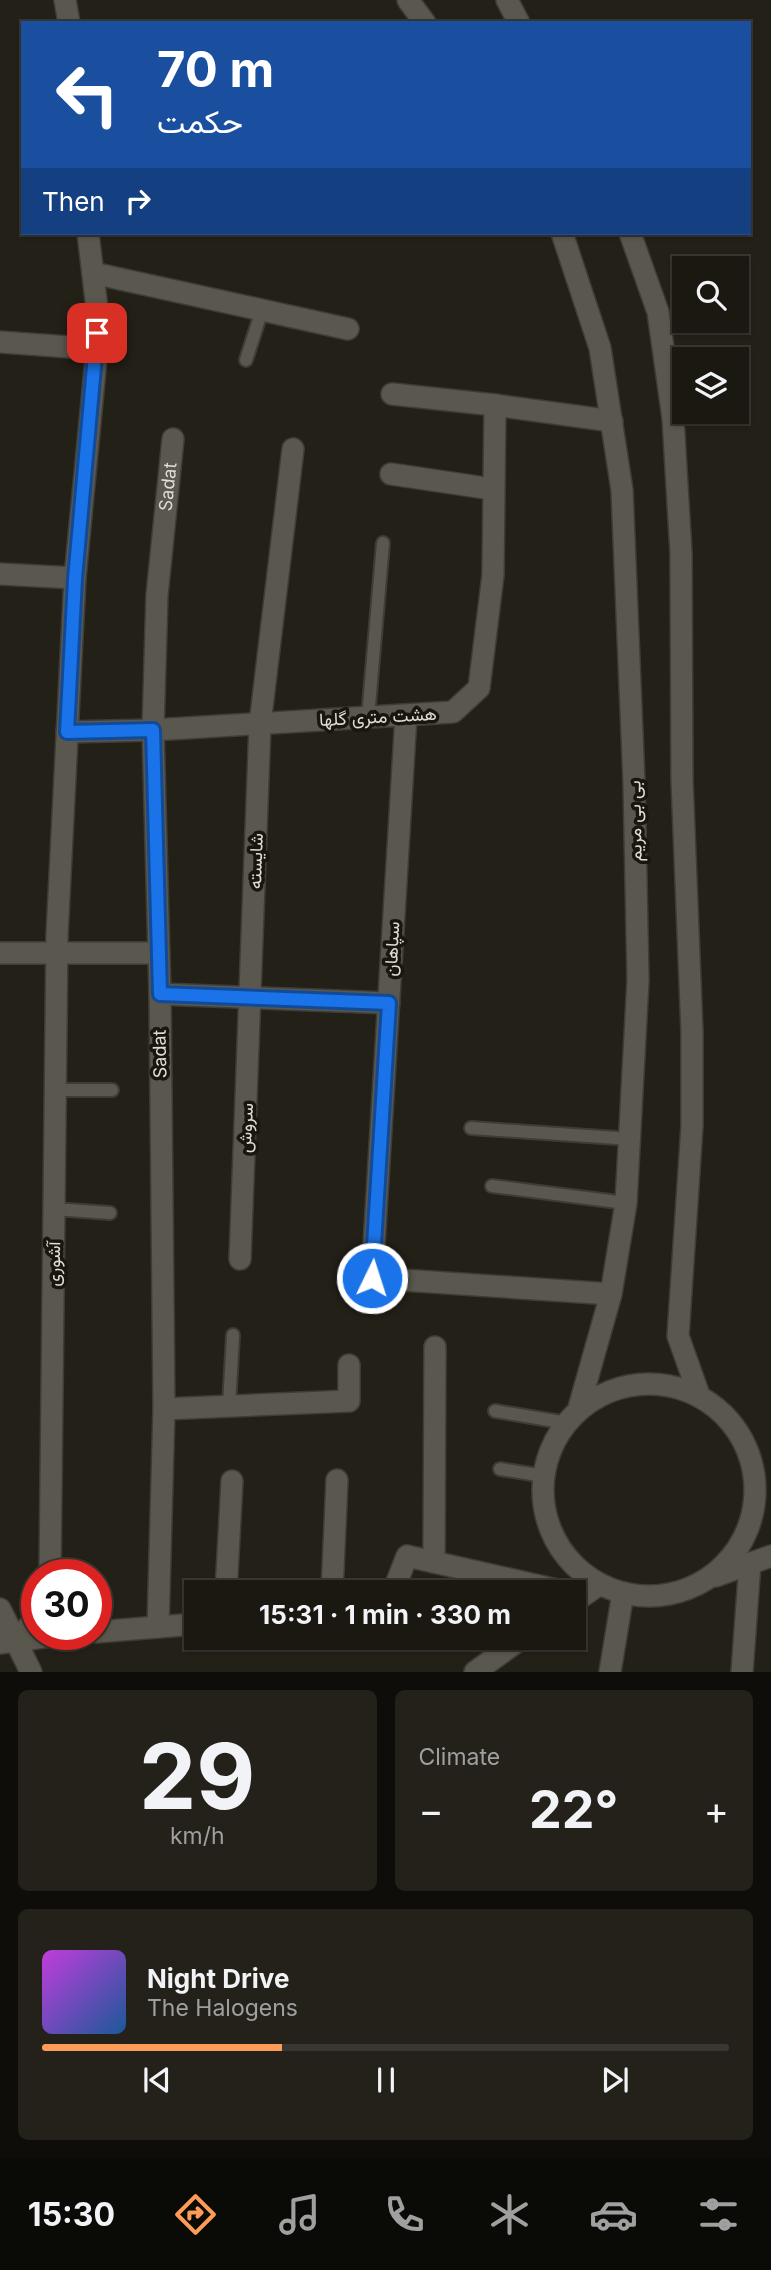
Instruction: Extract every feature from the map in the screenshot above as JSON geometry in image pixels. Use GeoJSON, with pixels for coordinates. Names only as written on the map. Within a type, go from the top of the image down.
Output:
{"type":"FeatureCollection","features":[{"type":"Feature","properties":{"kind":"street"},"geometry":{"type":"LineString","coordinates":[[65,0],[69,21]]}},
{"type":"Feature","properties":{"kind":"street"},"geometry":{"type":"LineString","coordinates":[[408,0],[424,21]]}},
{"type":"Feature","properties":{"kind":"street"},"geometry":{"type":"LineString","coordinates":[[507,0],[518,21]]}},
{"type":"Feature","properties":{"kind":"street","name":"آشوری"},"geometry":{"type":"LineString","coordinates":[[50,1559],[57,953],[75,579],[98,317],[88,235]]}},
{"type":"Feature","properties":{"kind":"street","name":"بی بی مریم"},"geometry":{"type":"LineString","coordinates":[[563,235],[600,348],[622,490],[634,782],[638,980],[626,1203],[611,1294],[573,1417]]}},
{"type":"Feature","properties":{"kind":"street"},"geometry":{"type":"LineString","coordinates":[[631,235],[658,312],[673,418],[681,553],[682,780],[692,1086],[678,1336],[699,1395]]}},
{"type":"Feature","properties":{"kind":"street"},"geometry":{"type":"LineString","coordinates":[[93,273],[348,329]]}},
{"type":"Feature","properties":{"kind":"street"},"geometry":{"type":"LineString","coordinates":[[0,342],[97,349]]}},
{"type":"Feature","properties":{"kind":"street"},"geometry":{"type":"LineString","coordinates":[[392,394],[612,421]]}},
{"type":"Feature","properties":{"kind":"street","name":"هشت متری گلها"},"geometry":{"type":"LineString","coordinates":[[67,732],[153,730],[453,712],[479,688],[493,575],[495,405]]}},
{"type":"Feature","properties":{"kind":"street","name":"Sadat"},"geometry":{"type":"LineString","coordinates":[[158,1627],[164,1409],[160,994],[153,730],[157,595],[173,439]]}},
{"type":"Feature","properties":{"kind":"street","name":"شایسته"},"geometry":{"type":"LineString","coordinates":[[252,998],[260,724],[293,449]]}},
{"type":"Feature","properties":{"kind":"street"},"geometry":{"type":"LineString","coordinates":[[391,474],[492,489]]}},
{"type":"Feature","properties":{"kind":"street"},"geometry":{"type":"LineString","coordinates":[[0,574],[75,579]]}},
{"type":"Feature","properties":{"kind":"street","name":"سپاهان"},"geometry":{"type":"LineString","coordinates":[[406,716],[372,1278],[611,1294]]}},
{"type":"Feature","properties":{"kind":"street"},"geometry":{"type":"LineString","coordinates":[[0,953],[159,953]]}},
{"type":"Feature","properties":{"kind":"street"},"geometry":{"type":"LineString","coordinates":[[160,994],[389,1003]]}},
{"type":"Feature","properties":{"kind":"street","name":"سروش"},"geometry":{"type":"LineString","coordinates":[[240,1259],[252,998]]}},
{"type":"Feature","properties":{"kind":"street"},"geometry":{"type":"LineString","coordinates":[[434,1562],[435,1347]]}},
{"type":"Feature","properties":{"kind":"street"},"geometry":{"type":"LineString","coordinates":[[164,1409],[349,1401],[349,1365]]}},
{"type":"Feature","properties":{"kind":"street"},"geometry":{"type":"LineString","coordinates":[[701,1582],[726,1563],[744,1539],[763,1486],[747,1446],[728,1417],[699,1395],[669,1385],[647,1383],[614,1389],[573,1417],[552,1448],[544,1476],[545,1508],[555,1539],[575,1565],[600,1584],[623,1593],[663,1595],[701,1582],[771,1556]]}},
{"type":"Feature","properties":{"kind":"street"},"geometry":{"type":"LineString","coordinates":[[333,1580],[337,1480]]}},
{"type":"Feature","properties":{"kind":"street"},"geometry":{"type":"LineString","coordinates":[[227,1580],[232,1481]]}},
{"type":"Feature","properties":{"kind":"street"},"geometry":{"type":"LineString","coordinates":[[398,1580],[407,1556],[508,1580]]}},
{"type":"Feature","properties":{"kind":"street"},"geometry":{"type":"LineString","coordinates":[[742,1671],[750,1563]]}},
{"type":"Feature","properties":{"kind":"street"},"geometry":{"type":"LineString","coordinates":[[586,1590],[600,1584]]}},
{"type":"Feature","properties":{"kind":"street"},"geometry":{"type":"LineString","coordinates":[[610,1671],[623,1593]]}},
{"type":"Feature","properties":{"kind":"street"},"geometry":{"type":"LineString","coordinates":[[0,1609],[7,1641],[31,1671]]}},
{"type":"Feature","properties":{"kind":"street"},"geometry":{"type":"LineString","coordinates":[[112,1631],[184,1625]]}},
{"type":"Feature","properties":{"kind":"street"},"geometry":{"type":"LineString","coordinates":[[475,1671],[505,1650]]}},
{"type":"Feature","properties":{"kind":"lane"},"geometry":{"type":"LineString","coordinates":[[246,360],[262,310]]}},
{"type":"Feature","properties":{"kind":"lane"},"geometry":{"type":"LineString","coordinates":[[368,718],[383,543]]}},
{"type":"Feature","properties":{"kind":"lane"},"geometry":{"type":"LineString","coordinates":[[55,1090],[112,1090]]}},
{"type":"Feature","properties":{"kind":"lane"},"geometry":{"type":"LineString","coordinates":[[471,1128],[631,1139]]}},
{"type":"Feature","properties":{"kind":"lane"},"geometry":{"type":"LineString","coordinates":[[492,1186],[626,1203]]}},
{"type":"Feature","properties":{"kind":"lane"},"geometry":{"type":"LineString","coordinates":[[54,1209],[110,1213]]}},
{"type":"Feature","properties":{"kind":"lane"},"geometry":{"type":"LineString","coordinates":[[229,1406],[233,1335]]}},
{"type":"Feature","properties":{"kind":"lane"},"geometry":{"type":"LineString","coordinates":[[495,1411],[573,1417]]}},
{"type":"Feature","properties":{"kind":"lane"},"geometry":{"type":"LineString","coordinates":[[500,1469],[544,1476]]}},
{"type":"Feature","properties":{"kind":"route"},"geometry":{"type":"LineString","coordinates":[[97,333],[75,579],[67,732],[153,730],[160,994],[389,1003],[372,1278]]}}]}
